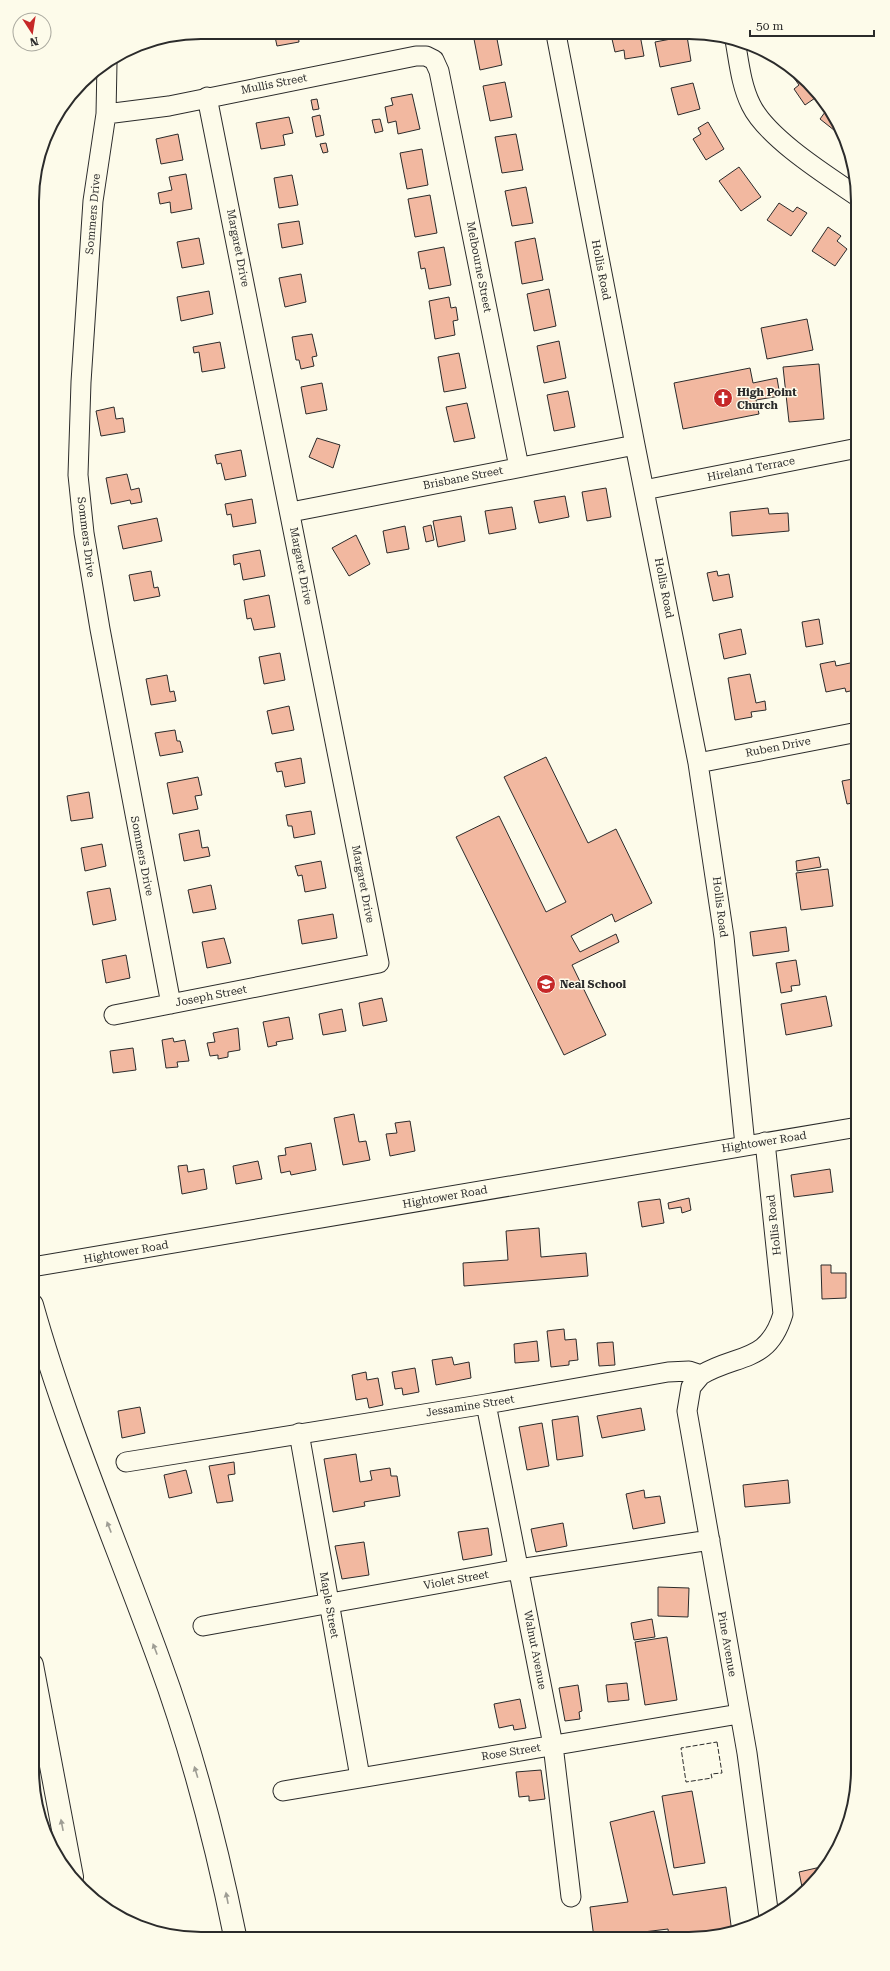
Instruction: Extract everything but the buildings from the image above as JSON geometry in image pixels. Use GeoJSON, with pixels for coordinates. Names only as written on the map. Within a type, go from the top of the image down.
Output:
{"type":"FeatureCollection","features":[{"type":"Feature","properties":{"kind":"highway"},"geometry":{"type":"LineString","coordinates":[[39,1330],[49,1366],[160,1661],[178,1716],[201,1790],[219,1858],[234,1932]]}},
{"type":"Feature","properties":{"kind":"highway"},"geometry":{"type":"LineString","coordinates":[[39,1702],[70,1864]]}},
{"type":"Feature","properties":{"kind":"street","name":"Hollis Road"},"geometry":{"type":"LineString","coordinates":[[557,39],[635,446],[698,762],[724,937],[745,1145]]}},
{"type":"Feature","properties":{"kind":"street"},"geometry":{"type":"LineString","coordinates":[[736,47],[742,80],[751,106],[774,135],[851,192]]}},
{"type":"Feature","properties":{"kind":"street","name":"Mullis Street"},"geometry":{"type":"LineString","coordinates":[[106,114],[169,106],[207,97],[416,56],[426,56],[434,60],[438,67]]}},
{"type":"Feature","properties":{"kind":"street","name":"Melbourne Street"},"geometry":{"type":"LineString","coordinates":[[438,67],[519,467]]}},
{"type":"Feature","properties":{"kind":"street","name":"Sommers Drive"},"geometry":{"type":"LineString","coordinates":[[107,70],[106,114],[93,201],[81,382],[78,475],[84,533],[100,630],[171,1004]]}},
{"type":"Feature","properties":{"kind":"street","name":"Margaret Drive"},"geometry":{"type":"LineString","coordinates":[[207,97],[291,512],[379,963],[308,977]]}},
{"type":"Feature","properties":{"kind":"street","name":"Brisbane Street"},"geometry":{"type":"LineString","coordinates":[[291,512],[519,467],[635,446]]}},
{"type":"Feature","properties":{"kind":"street","name":"Hireland Terrace"},"geometry":{"type":"LineString","coordinates":[[644,490],[851,449]]}},
{"type":"Feature","properties":{"kind":"street","name":"Ruben Drive"},"geometry":{"type":"LineString","coordinates":[[698,762],[851,733]]}},
{"type":"Feature","properties":{"kind":"street","name":"Joseph Street"},"geometry":{"type":"LineString","coordinates":[[114,1015],[308,977]]}},
{"type":"Feature","properties":{"kind":"street","name":"Hightower Road"},"geometry":{"type":"LineString","coordinates":[[39,1267],[745,1145],[851,1128]]}},
{"type":"Feature","properties":{"kind":"street","name":"Hollis Road"},"geometry":{"type":"LineString","coordinates":[[701,1375],[716,1366],[752,1356],[762,1350],[779,1328],[782,1308],[765,1142]]}},
{"type":"Feature","properties":{"kind":"street","name":"Jessamine Street"},"geometry":{"type":"LineString","coordinates":[[126,1462],[486,1404],[668,1372],[690,1371],[701,1375]]}},
{"type":"Feature","properties":{"kind":"street","name":"Pine Avenue"},"geometry":{"type":"LineString","coordinates":[[701,1375],[691,1388],[687,1411],[747,1753],[768,1911]]}},
{"type":"Feature","properties":{"kind":"street","name":"Walnut Avenue"},"geometry":{"type":"LineString","coordinates":[[486,1404],[553,1745],[571,1897]]}},
{"type":"Feature","properties":{"kind":"street","name":"Maple Street"},"geometry":{"type":"LineString","coordinates":[[299,1433],[360,1777]]}},
{"type":"Feature","properties":{"kind":"street","name":"Violet Street"},"geometry":{"type":"LineString","coordinates":[[203,1626],[519,1569],[710,1540]]}},
{"type":"Feature","properties":{"kind":"street","name":"Rose Street"},"geometry":{"type":"LineString","coordinates":[[283,1791],[739,1714]]}},
{"type":"Feature","properties":{"kind":"fence"},"geometry":{"type":"LineString","coordinates":[[717,1742],[722,1773],[711,1774],[712,1778],[686,1782],[681,1748],[717,1742]]}},
{"type":"Feature","properties":{"kind":"place","name":"High Point Church"},"geometry":{"type":"Point","coordinates":[723,398]}},
{"type":"Feature","properties":{"kind":"place","name":"Neal School"},"geometry":{"type":"Point","coordinates":[546,984]}}]}
